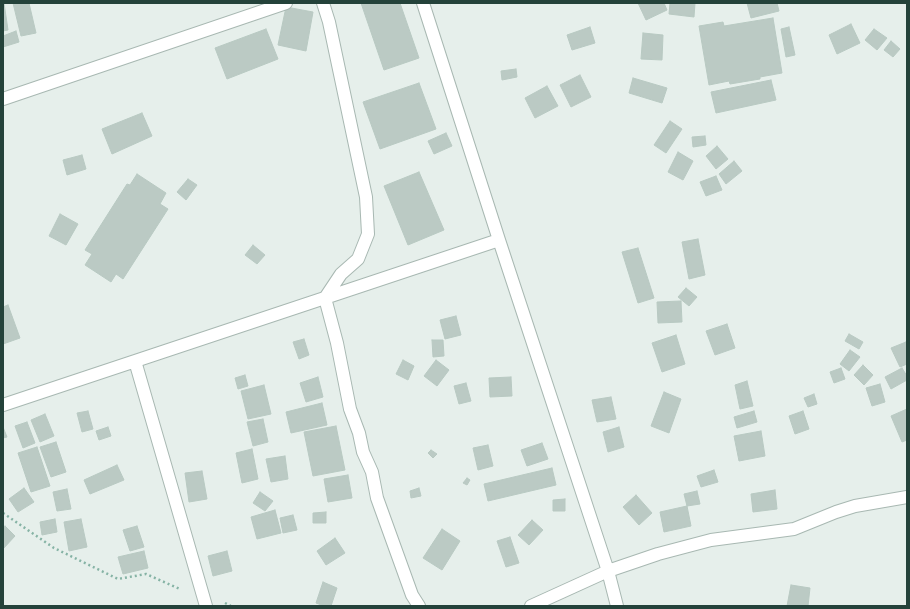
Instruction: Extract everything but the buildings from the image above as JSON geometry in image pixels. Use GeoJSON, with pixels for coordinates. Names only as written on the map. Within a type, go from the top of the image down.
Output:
{"type":"FeatureCollection","features":[{"type":"Feature","properties":{"kind":"street"},"geometry":{"type":"LineString","coordinates":[[3,100],[286,3]]}},
{"type":"Feature","properties":{"kind":"street"},"geometry":{"type":"LineString","coordinates":[[323,3],[329,22],[366,197],[368,234],[358,259],[342,274],[325,298]]}},
{"type":"Feature","properties":{"kind":"street"},"geometry":{"type":"LineString","coordinates":[[423,3],[608,571],[617,606]]}},
{"type":"Feature","properties":{"kind":"street"},"geometry":{"type":"LineString","coordinates":[[3,405],[499,240]]}},
{"type":"Feature","properties":{"kind":"street"},"geometry":{"type":"LineString","coordinates":[[325,298],[337,343],[350,409],[359,434],[363,452],[372,472],[377,498],[412,595],[419,606]]}},
{"type":"Feature","properties":{"kind":"street"},"geometry":{"type":"LineString","coordinates":[[135,361],[205,603]]}},
{"type":"Feature","properties":{"kind":"street"},"geometry":{"type":"LineString","coordinates":[[531,606],[608,571],[658,554],[711,540],[794,529],[855,506],[907,496]]}},
{"type":"Feature","properties":{"kind":"path"},"geometry":{"type":"LineString","coordinates":[[3,513],[54,548],[118,579],[146,574],[205,603],[226,603],[231,606]]}}]}
